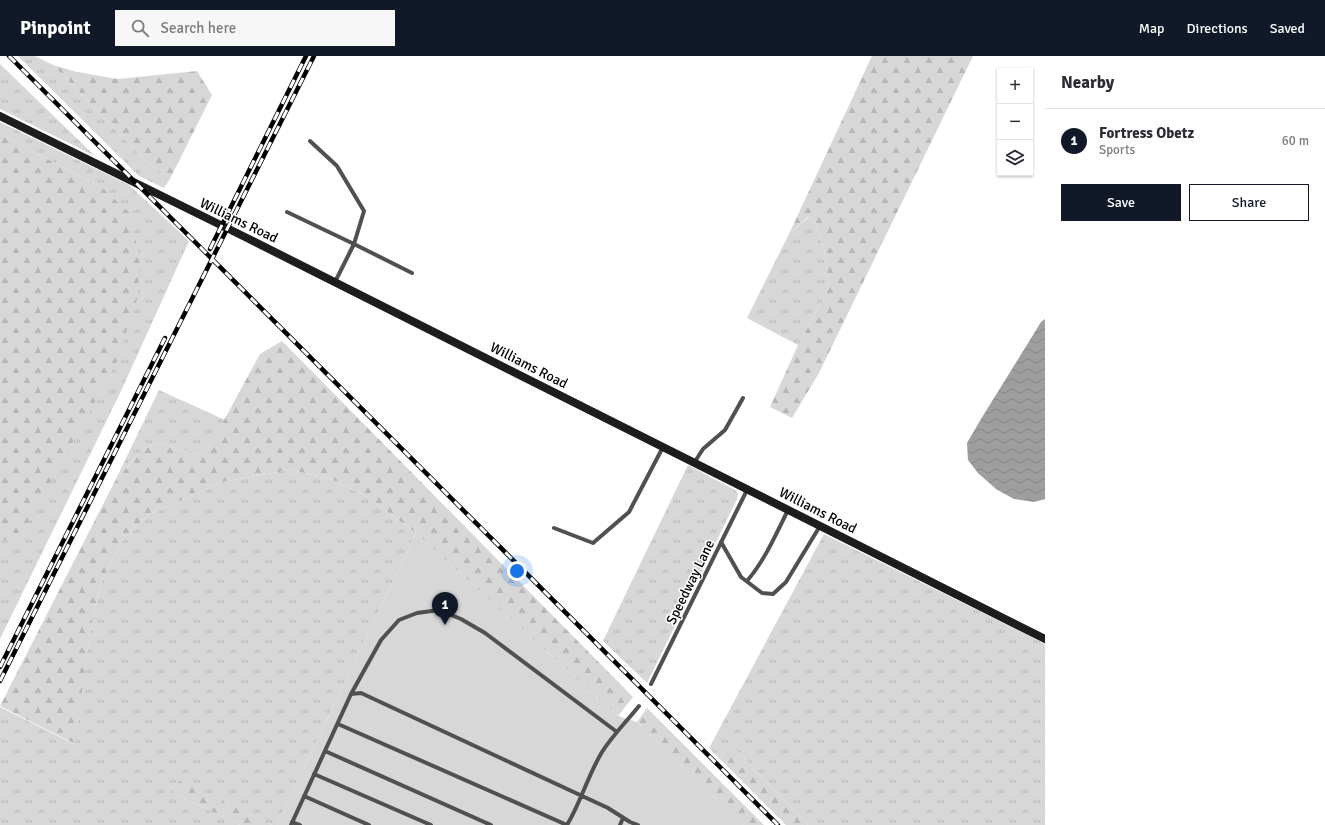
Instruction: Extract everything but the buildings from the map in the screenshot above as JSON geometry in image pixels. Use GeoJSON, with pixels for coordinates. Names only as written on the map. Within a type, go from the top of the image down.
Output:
{"type":"FeatureCollection","features":[{"type":"Feature","properties":{"kind":"main road","name":"Williams Road"},"geometry":{"type":"LineString","coordinates":[[0,116],[335,282],[1045,639]]}},
{"type":"Feature","properties":{"kind":"lane"},"geometry":{"type":"LineString","coordinates":[[310,141],[336,166],[364,211],[354,244],[335,282]]}},
{"type":"Feature","properties":{"kind":"lane"},"geometry":{"type":"LineString","coordinates":[[287,212],[412,273]]}},
{"type":"Feature","properties":{"kind":"lane"},"geometry":{"type":"LineString","coordinates":[[694,463],[703,450],[725,430],[744,398]]}},
{"type":"Feature","properties":{"kind":"lane"},"geometry":{"type":"LineString","coordinates":[[554,528],[593,544],[629,512],[663,447]]}},
{"type":"Feature","properties":{"kind":"lane","name":"Speedway Lane"},"geometry":{"type":"LineString","coordinates":[[651,684],[748,489]]}},
{"type":"Feature","properties":{"kind":"lane"},"geometry":{"type":"LineString","coordinates":[[747,581],[760,563],[788,510]]}},
{"type":"Feature","properties":{"kind":"lane"},"geometry":{"type":"LineString","coordinates":[[721,542],[742,577],[762,593],[773,594],[786,582],[820,526]]}},
{"type":"Feature","properties":{"kind":"lane"},"geometry":{"type":"LineString","coordinates":[[300,825],[291,823],[351,694],[381,640],[399,620],[417,613],[439,610],[461,619],[485,633],[617,732]]}},
{"type":"Feature","properties":{"kind":"lane"},"geometry":{"type":"LineString","coordinates":[[351,694],[361,694],[608,808],[623,818],[638,825]]}},
{"type":"Feature","properties":{"kind":"lane"},"geometry":{"type":"LineString","coordinates":[[338,724],[567,825],[603,751],[639,706]]}},
{"type":"Feature","properties":{"kind":"lane"},"geometry":{"type":"LineString","coordinates":[[325,751],[491,825]]}},
{"type":"Feature","properties":{"kind":"lane"},"geometry":{"type":"LineString","coordinates":[[314,774],[431,825]]}},
{"type":"Feature","properties":{"kind":"lane"},"geometry":{"type":"LineString","coordinates":[[304,796],[369,825]]}},
{"type":"Feature","properties":{"kind":"lane"},"geometry":{"type":"LineString","coordinates":[[620,825],[623,818]]}},
{"type":"Feature","properties":{"kind":"green space"},"geometry":{"type":"Polygon","coordinates":[[[18,56],[35,56],[53,65],[148,163],[170,179],[164,188],[139,176],[18,56]]]}},
{"type":"Feature","properties":{"kind":"green space"},"geometry":{"type":"Polygon","coordinates":[[[872,56],[973,56],[819,373],[792,418],[770,407],[798,345],[829,287],[824,250],[814,218],[808,217],[789,234],[872,56]]]}},
{"type":"Feature","properties":{"kind":"green space"},"geometry":{"type":"Polygon","coordinates":[[[0,64],[95,156],[0,109],[0,64]]]}},
{"type":"Feature","properties":{"kind":"green space"},"geometry":{"type":"Polygon","coordinates":[[[53,65],[77,72],[118,79],[197,71],[212,95],[170,179],[148,163],[53,65]]]}},
{"type":"Feature","properties":{"kind":"green space"},"geometry":{"type":"Polygon","coordinates":[[[0,122],[129,185],[189,241],[122,389],[0,639],[0,539],[18,542],[102,188],[0,134],[0,122]]]}},
{"type":"Feature","properties":{"kind":"green space"},"geometry":{"type":"Polygon","coordinates":[[[0,134],[102,188],[131,214],[140,264],[137,299],[116,363],[18,543],[0,539],[0,134]]]}},
{"type":"Feature","properties":{"kind":"green space"},"geometry":{"type":"Polygon","coordinates":[[[809,217],[814,218],[824,250],[829,287],[798,345],[747,318],[789,234],[809,217]]]}},
{"type":"Feature","properties":{"kind":"green space"},"geometry":{"type":"Polygon","coordinates":[[[282,341],[633,697],[618,716],[416,533],[364,495],[329,478],[290,470],[222,482],[148,515],[123,539],[100,585],[90,631],[75,744],[0,706],[115,481],[143,449],[158,443],[199,455],[210,446],[260,354],[282,341]]]}},
{"type":"Feature","properties":{"kind":"green space"},"geometry":{"type":"Polygon","coordinates":[[[159,390],[225,420],[210,446],[199,455],[158,443],[143,449],[115,481],[159,390]]]}},
{"type":"Feature","properties":{"kind":"green space"},"geometry":{"type":"Polygon","coordinates":[[[688,465],[735,490],[738,494],[737,499],[647,683],[603,641],[688,465]]]}},
{"type":"Feature","properties":{"kind":"green space"},"geometry":{"type":"Polygon","coordinates":[[[290,470],[329,478],[364,495],[416,533],[277,825],[272,825],[177,781],[171,792],[240,825],[0,825],[0,707],[74,744],[90,631],[100,585],[123,539],[148,515],[222,482],[290,470]]]}},
{"type":"Feature","properties":{"kind":"green space"},"geometry":{"type":"Polygon","coordinates":[[[416,533],[618,716],[637,722],[743,825],[277,825],[416,533]]]}},
{"type":"Feature","properties":{"kind":"green space"},"geometry":{"type":"Polygon","coordinates":[[[824,534],[1045,644],[1045,825],[808,825],[731,745],[719,758],[709,748],[824,534]]]}},
{"type":"Feature","properties":{"kind":"green space"},"geometry":{"type":"Polygon","coordinates":[[[647,708],[764,825],[743,825],[637,722],[647,708]]]}},
{"type":"Feature","properties":{"kind":"green space"},"geometry":{"type":"Polygon","coordinates":[[[731,745],[808,825],[786,825],[719,758],[731,745]]]}},
{"type":"Feature","properties":{"kind":"green space"},"geometry":{"type":"Polygon","coordinates":[[[177,780],[272,825],[240,825],[171,792],[177,780]]]}},
{"type":"Feature","properties":{"kind":"water"},"geometry":{"type":"Polygon","coordinates":[[[1045,319],[1045,499],[1034,502],[1014,499],[996,489],[978,473],[968,460],[967,443],[1041,322],[1045,319]]]}},
{"type":"Feature","properties":{"kind":"railway"},"geometry":{"type":"LineString","coordinates":[[9,56],[778,825]]}},
{"type":"Feature","properties":{"kind":"railway"},"geometry":{"type":"LineString","coordinates":[[210,249],[306,56]]}},
{"type":"Feature","properties":{"kind":"railway"},"geometry":{"type":"LineString","coordinates":[[0,681],[314,56]]}},
{"type":"Feature","properties":{"kind":"railway"},"geometry":{"type":"LineString","coordinates":[[0,667],[165,338]]}},
{"type":"Feature","properties":{"kind":"place","name":"Fortress Obetz"},"geometry":{"type":"Point","coordinates":[445,625]}}]}
